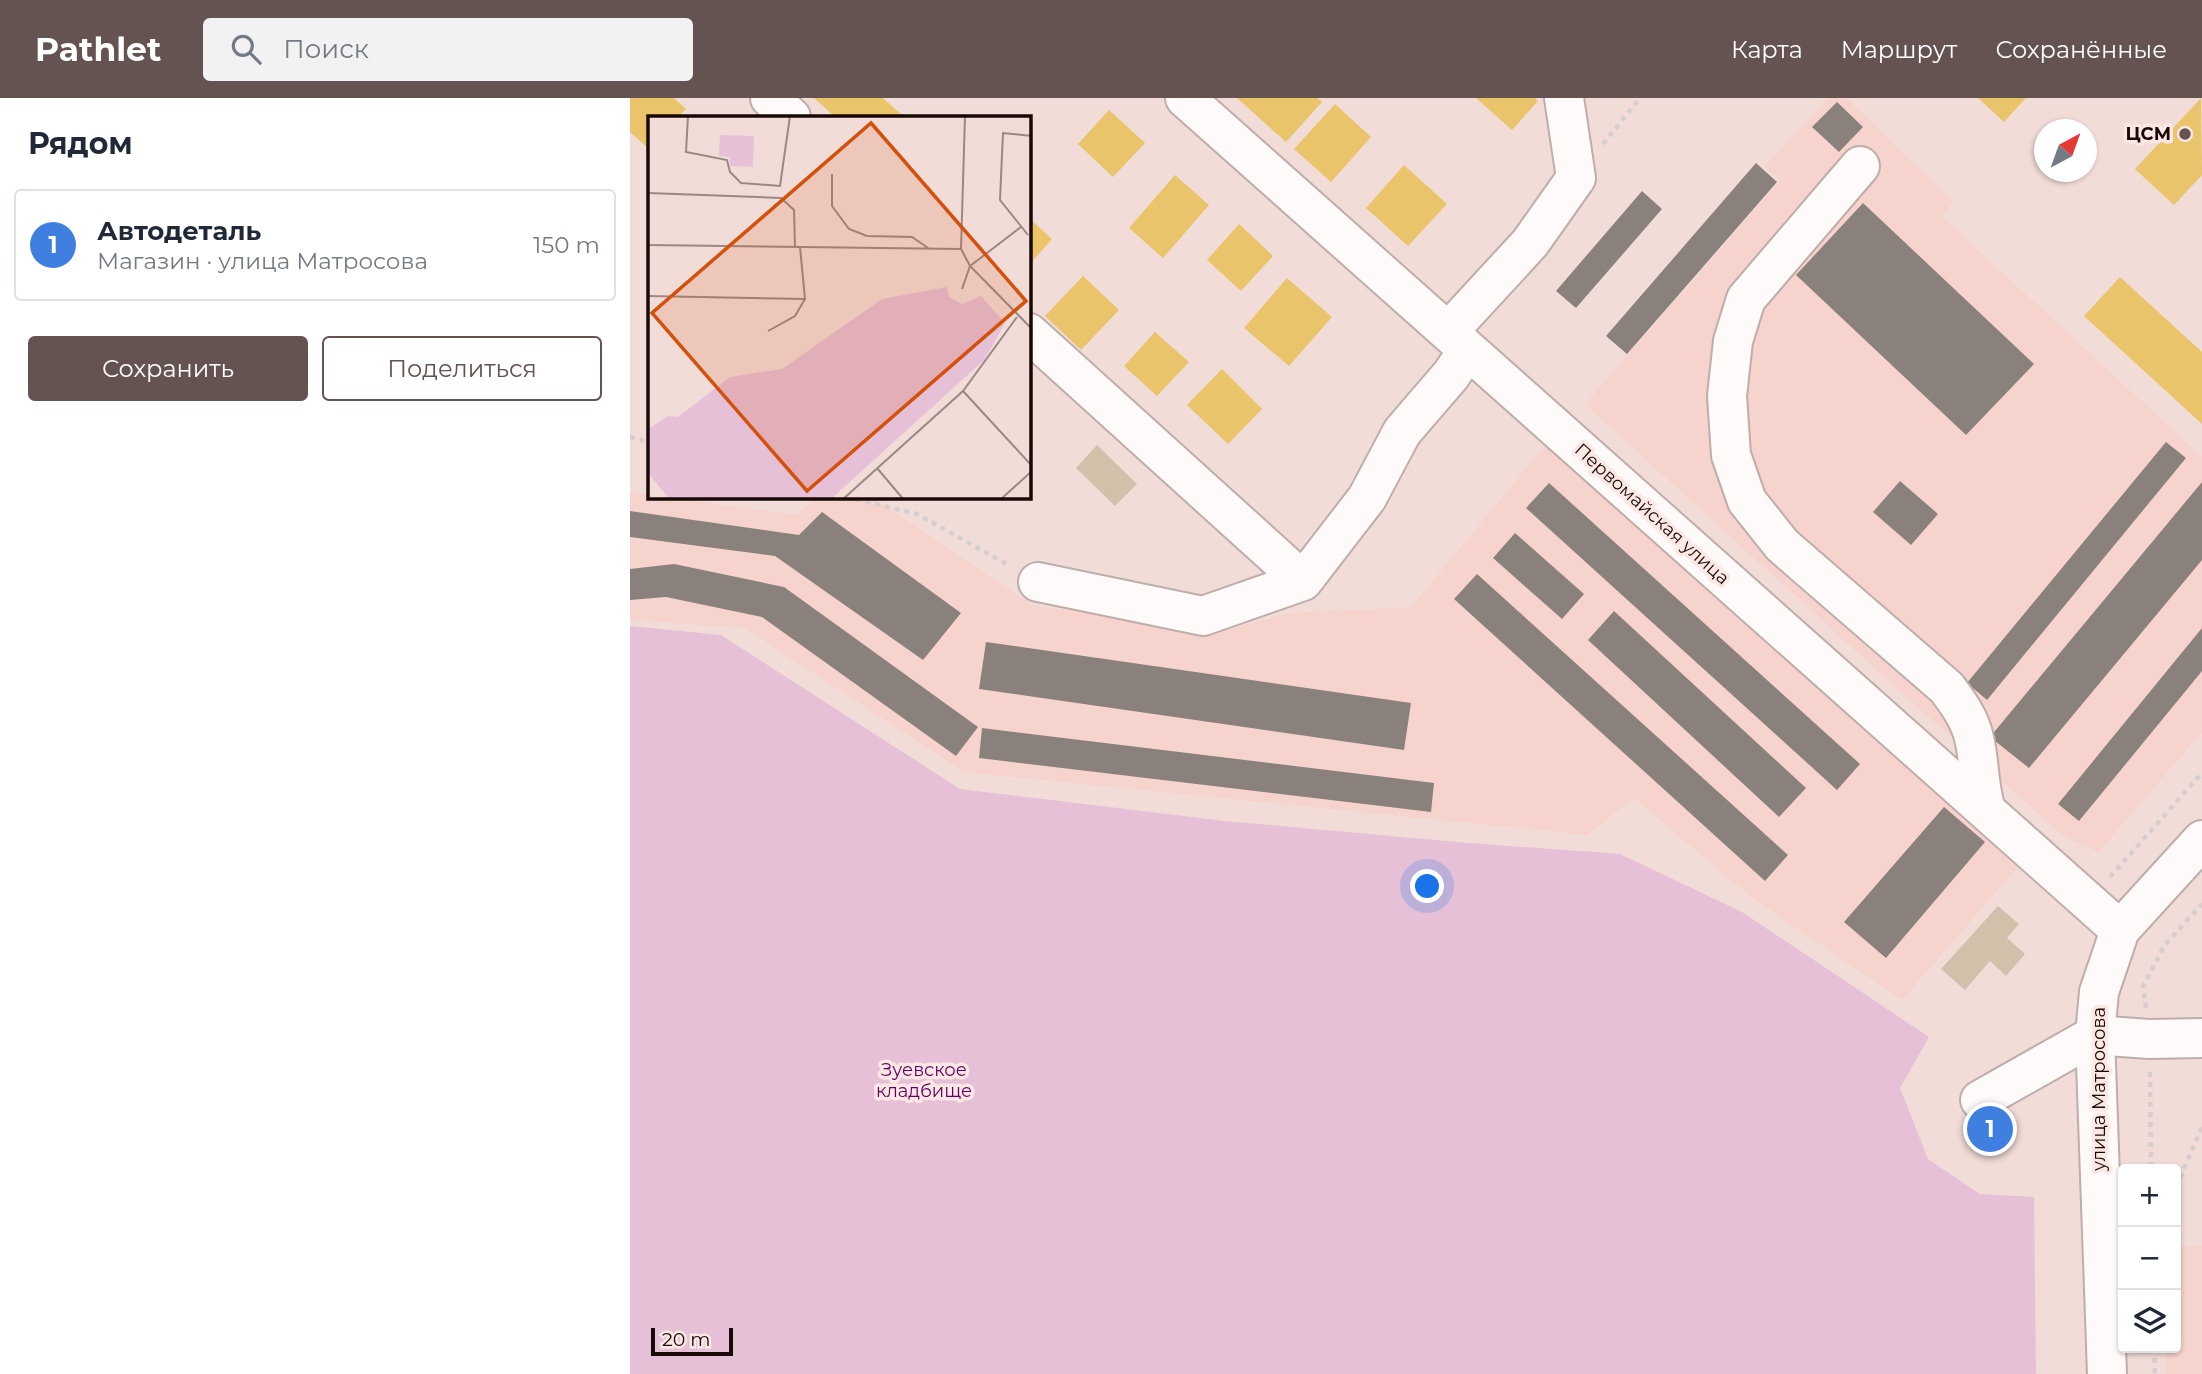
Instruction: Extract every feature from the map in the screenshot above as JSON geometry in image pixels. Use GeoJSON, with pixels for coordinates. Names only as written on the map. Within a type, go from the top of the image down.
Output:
{"type":"FeatureCollection","features":[{"type":"Feature","properties":{"kind":"street"},"geometry":{"type":"LineString","coordinates":[[770,98],[791,116]]}},
{"type":"Feature","properties":{"kind":"street","name":"Первомайская улица"},"geometry":{"type":"LineString","coordinates":[[1185,98],[2120,930]]}},
{"type":"Feature","properties":{"kind":"street"},"geometry":{"type":"LineString","coordinates":[[1038,582],[1203,616],[1303,581],[1367,498],[1402,432],[1451,375],[1458,341],[1576,178],[1564,98]]}},
{"type":"Feature","properties":{"kind":"street"},"geometry":{"type":"LineString","coordinates":[[1860,166],[1746,299],[1733,341],[1728,382],[1731,455],[1748,501],[1782,545],[1947,688],[1962,708],[1974,736],[1979,788],[1986,810]]}},
{"type":"Feature","properties":{"kind":"street"},"geometry":{"type":"LineString","coordinates":[[1031,335],[1303,581]]}},
{"type":"Feature","properties":{"kind":"street","name":"улица Матросова"},"geometry":{"type":"LineString","coordinates":[[2107,1374],[2095,1035],[2099,992],[2120,930],[2202,840]]}},
{"type":"Feature","properties":{"kind":"street"},"geometry":{"type":"LineString","coordinates":[[1980,1100],[2095,1035],[2149,1039],[2202,1038]]}},
{"type":"Feature","properties":{"kind":"path"},"geometry":{"type":"LineString","coordinates":[[1576,178],[1640,98]]}},
{"type":"Feature","properties":{"kind":"path"},"geometry":{"type":"LineString","coordinates":[[630,437],[648,442]]}},
{"type":"Feature","properties":{"kind":"path"},"geometry":{"type":"LineString","coordinates":[[854,499],[917,514],[1038,582]]}},
{"type":"Feature","properties":{"kind":"path"},"geometry":{"type":"LineString","coordinates":[[2088,902],[2202,773]]}},
{"type":"Feature","properties":{"kind":"path"},"geometry":{"type":"LineString","coordinates":[[2181,1176],[2202,1127]]}},
{"type":"Feature","properties":{"kind":"path"},"geometry":{"type":"LineString","coordinates":[[2154,1353],[2155,1374]]}},
{"type":"Feature","properties":{"kind":"shaded area"},"geometry":{"type":"Polygon","coordinates":[[[1828,98],[1846,98],[1954,202],[1941,216],[2202,457],[2202,732],[2099,852],[2064,836],[1916,706],[1585,404],[1780,181],[1765,167],[1828,98]]]}},
{"type":"Feature","properties":{"kind":"shaded area"},"geometry":{"type":"Polygon","coordinates":[[[1550,440],[2022,862],[1902,1000],[1751,897],[1634,798],[1587,835],[964,772],[745,628],[630,620],[630,492],[648,495],[648,499],[681,499],[797,515],[814,499],[875,499],[1033,606],[1228,630],[1289,613],[1411,607],[1550,440]]]}},
{"type":"Feature","properties":{"kind":"shaded area"},"geometry":{"type":"Polygon","coordinates":[[[2202,1245],[2202,1374],[2166,1374],[2165,1353],[2181,1353],[2181,1246],[2202,1245]]]}},
{"type":"Feature","properties":{"kind":"green space","name":"Зуевское кладбище"},"geometry":{"type":"Polygon","coordinates":[[[630,626],[721,635],[960,789],[1225,821],[1620,854],[1742,912],[1929,1037],[1900,1088],[1928,1159],[1980,1194],[2034,1197],[2036,1374],[630,1374],[630,626]]]}},
{"type":"Feature","properties":{"kind":"building: Жильё"},"geometry":{"type":"Polygon","coordinates":[[[630,98],[674,98],[686,109],[679,116],[648,116],[648,148],[630,132],[630,98]]]}},
{"type":"Feature","properties":{"kind":"building: Жильё"},"geometry":{"type":"Polygon","coordinates":[[[814,98],[883,98],[903,116],[834,116],[814,98]]]}},
{"type":"Feature","properties":{"kind":"building: Жильё"},"geometry":{"type":"Polygon","coordinates":[[[1237,98],[1317,98],[1322,102],[1286,142],[1237,98]]]}},
{"type":"Feature","properties":{"kind":"building: Жильё"},"geometry":{"type":"Polygon","coordinates":[[[1476,98],[1535,98],[1538,101],[1512,130],[1476,98]]]}},
{"type":"Feature","properties":{"kind":"building: Жильё"},"geometry":{"type":"Polygon","coordinates":[[[1978,98],[2026,98],[2004,122],[1978,98]]]}},
{"type":"Feature","properties":{"kind":"building: Жильё","name":"ЦСМ"},"geometry":{"type":"Polygon","coordinates":[[[2201,98],[2202,175],[2174,205],[2135,169],[2201,98]]]}},
{"type":"Feature","properties":{"kind":"building: Жильё"},"geometry":{"type":"Polygon","coordinates":[[[1335,104],[1371,137],[1331,182],[1294,149],[1335,104]]]}},
{"type":"Feature","properties":{"kind":"building: Жильё"},"geometry":{"type":"Polygon","coordinates":[[[1109,110],[1145,143],[1113,177],[1078,144],[1109,110]]]}},
{"type":"Feature","properties":{"kind":"building: Жильё"},"geometry":{"type":"Polygon","coordinates":[[[1404,165],[1447,204],[1408,246],[1366,208],[1404,165]]]}},
{"type":"Feature","properties":{"kind":"building: Жильё"},"geometry":{"type":"Polygon","coordinates":[[[1175,175],[1209,205],[1163,258],[1129,228],[1175,175]]]}},
{"type":"Feature","properties":{"kind":"building: Жильё"},"geometry":{"type":"Polygon","coordinates":[[[1031,220],[1052,239],[1031,263],[1031,220]]]}},
{"type":"Feature","properties":{"kind":"building: Жильё"},"geometry":{"type":"Polygon","coordinates":[[[1239,224],[1273,256],[1241,291],[1207,260],[1239,224]]]}},
{"type":"Feature","properties":{"kind":"building: Жильё"},"geometry":{"type":"Polygon","coordinates":[[[1083,276],[1119,310],[1081,350],[1045,316],[1083,276]]]}},
{"type":"Feature","properties":{"kind":"building: Жильё"},"geometry":{"type":"Polygon","coordinates":[[[2120,277],[2202,352],[2202,424],[2084,316],[2120,277]]]}},
{"type":"Feature","properties":{"kind":"building: Жильё"},"geometry":{"type":"Polygon","coordinates":[[[1287,278],[1332,317],[1289,366],[1244,328],[1287,278]]]}},
{"type":"Feature","properties":{"kind":"building: Жильё"},"geometry":{"type":"Polygon","coordinates":[[[1155,332],[1189,362],[1157,396],[1124,366],[1155,332]]]}},
{"type":"Feature","properties":{"kind":"building: Жильё"},"geometry":{"type":"Polygon","coordinates":[[[1222,369],[1262,409],[1228,444],[1187,405],[1222,369]]]}},
{"type":"Feature","properties":{"kind":"building: Промзона"},"geometry":{"type":"Polygon","coordinates":[[[1837,102],[1863,127],[1839,152],[1812,127],[1837,102]]]}},
{"type":"Feature","properties":{"kind":"building: Промзона"},"geometry":{"type":"Polygon","coordinates":[[[1756,163],[1777,182],[1627,354],[1606,336],[1756,163]]]}},
{"type":"Feature","properties":{"kind":"building: Промзона"},"geometry":{"type":"Polygon","coordinates":[[[1642,191],[1662,209],[1576,308],[1556,291],[1642,191]]]}},
{"type":"Feature","properties":{"kind":"building: Промзона"},"geometry":{"type":"Polygon","coordinates":[[[1863,203],[2034,364],[1966,435],[1796,275],[1863,203]]]}},
{"type":"Feature","properties":{"kind":"building: Промзона"},"geometry":{"type":"Polygon","coordinates":[[[2166,442],[2186,458],[1987,700],[1967,683],[2166,442]]]}},
{"type":"Feature","properties":{"kind":"building: Промзона"},"geometry":{"type":"Polygon","coordinates":[[[1900,481],[1938,514],[1911,545],[1873,512],[1900,481]]]}},
{"type":"Feature","properties":{"kind":"building: Промзона"},"geometry":{"type":"Polygon","coordinates":[[[2202,482],[2202,560],[2029,768],[1990,737],[2202,482]]]}},
{"type":"Feature","properties":{"kind":"building: Промзона"},"geometry":{"type":"Polygon","coordinates":[[[1549,483],[1860,764],[1837,790],[1526,508],[1549,483]]]}},
{"type":"Feature","properties":{"kind":"building: Промзона"},"geometry":{"type":"Polygon","coordinates":[[[630,511],[799,535],[822,512],[961,613],[923,660],[775,556],[630,537],[630,511]]]}},
{"type":"Feature","properties":{"kind":"building: Промзона"},"geometry":{"type":"Polygon","coordinates":[[[1515,533],[1584,594],[1562,619],[1493,558],[1515,533]]]}},
{"type":"Feature","properties":{"kind":"building: Промзона"},"geometry":{"type":"Polygon","coordinates":[[[674,564],[784,587],[978,727],[956,756],[762,617],[666,597],[630,600],[630,569],[674,564]]]}},
{"type":"Feature","properties":{"kind":"building: Промзона"},"geometry":{"type":"Polygon","coordinates":[[[1477,574],[1788,855],[1765,881],[1454,599],[1477,574]]]}},
{"type":"Feature","properties":{"kind":"building: Промзона"},"geometry":{"type":"Polygon","coordinates":[[[1614,611],[1806,788],[1779,817],[1588,640],[1614,611]]]}},
{"type":"Feature","properties":{"kind":"building: Промзона"},"geometry":{"type":"Polygon","coordinates":[[[2202,628],[2202,671],[2079,821],[2058,804],[2202,628]]]}},
{"type":"Feature","properties":{"kind":"building: Промзона"},"geometry":{"type":"Polygon","coordinates":[[[986,642],[1411,703],[1404,750],[979,689],[986,642]]]}},
{"type":"Feature","properties":{"kind":"building: Промзона"},"geometry":{"type":"Polygon","coordinates":[[[982,728],[1434,783],[1431,812],[979,758],[982,728]]]}},
{"type":"Feature","properties":{"kind":"building: Промзона"},"geometry":{"type":"Polygon","coordinates":[[[1944,807],[1985,842],[1886,958],[1844,922],[1944,807]]]}},
{"type":"Feature","properties":{"kind":"building: Прочее"},"geometry":{"type":"Polygon","coordinates":[[[1097,445],[1137,484],[1115,506],[1076,468],[1097,445]]]}},
{"type":"Feature","properties":{"kind":"building: Прочее"},"geometry":{"type":"Polygon","coordinates":[[[1998,906],[2019,924],[2007,938],[2025,954],[2006,976],[1990,961],[1965,990],[1941,969],[1998,906]]]}},
{"type":"Feature","properties":{"kind":"place","name":"ЦСМ"},"geometry":{"type":"Point","coordinates":[2185,134]}},
{"type":"Feature","properties":{"kind":"place","name":"Автодеталь"},"geometry":{"type":"Point","coordinates":[1990,1129]}}]}
